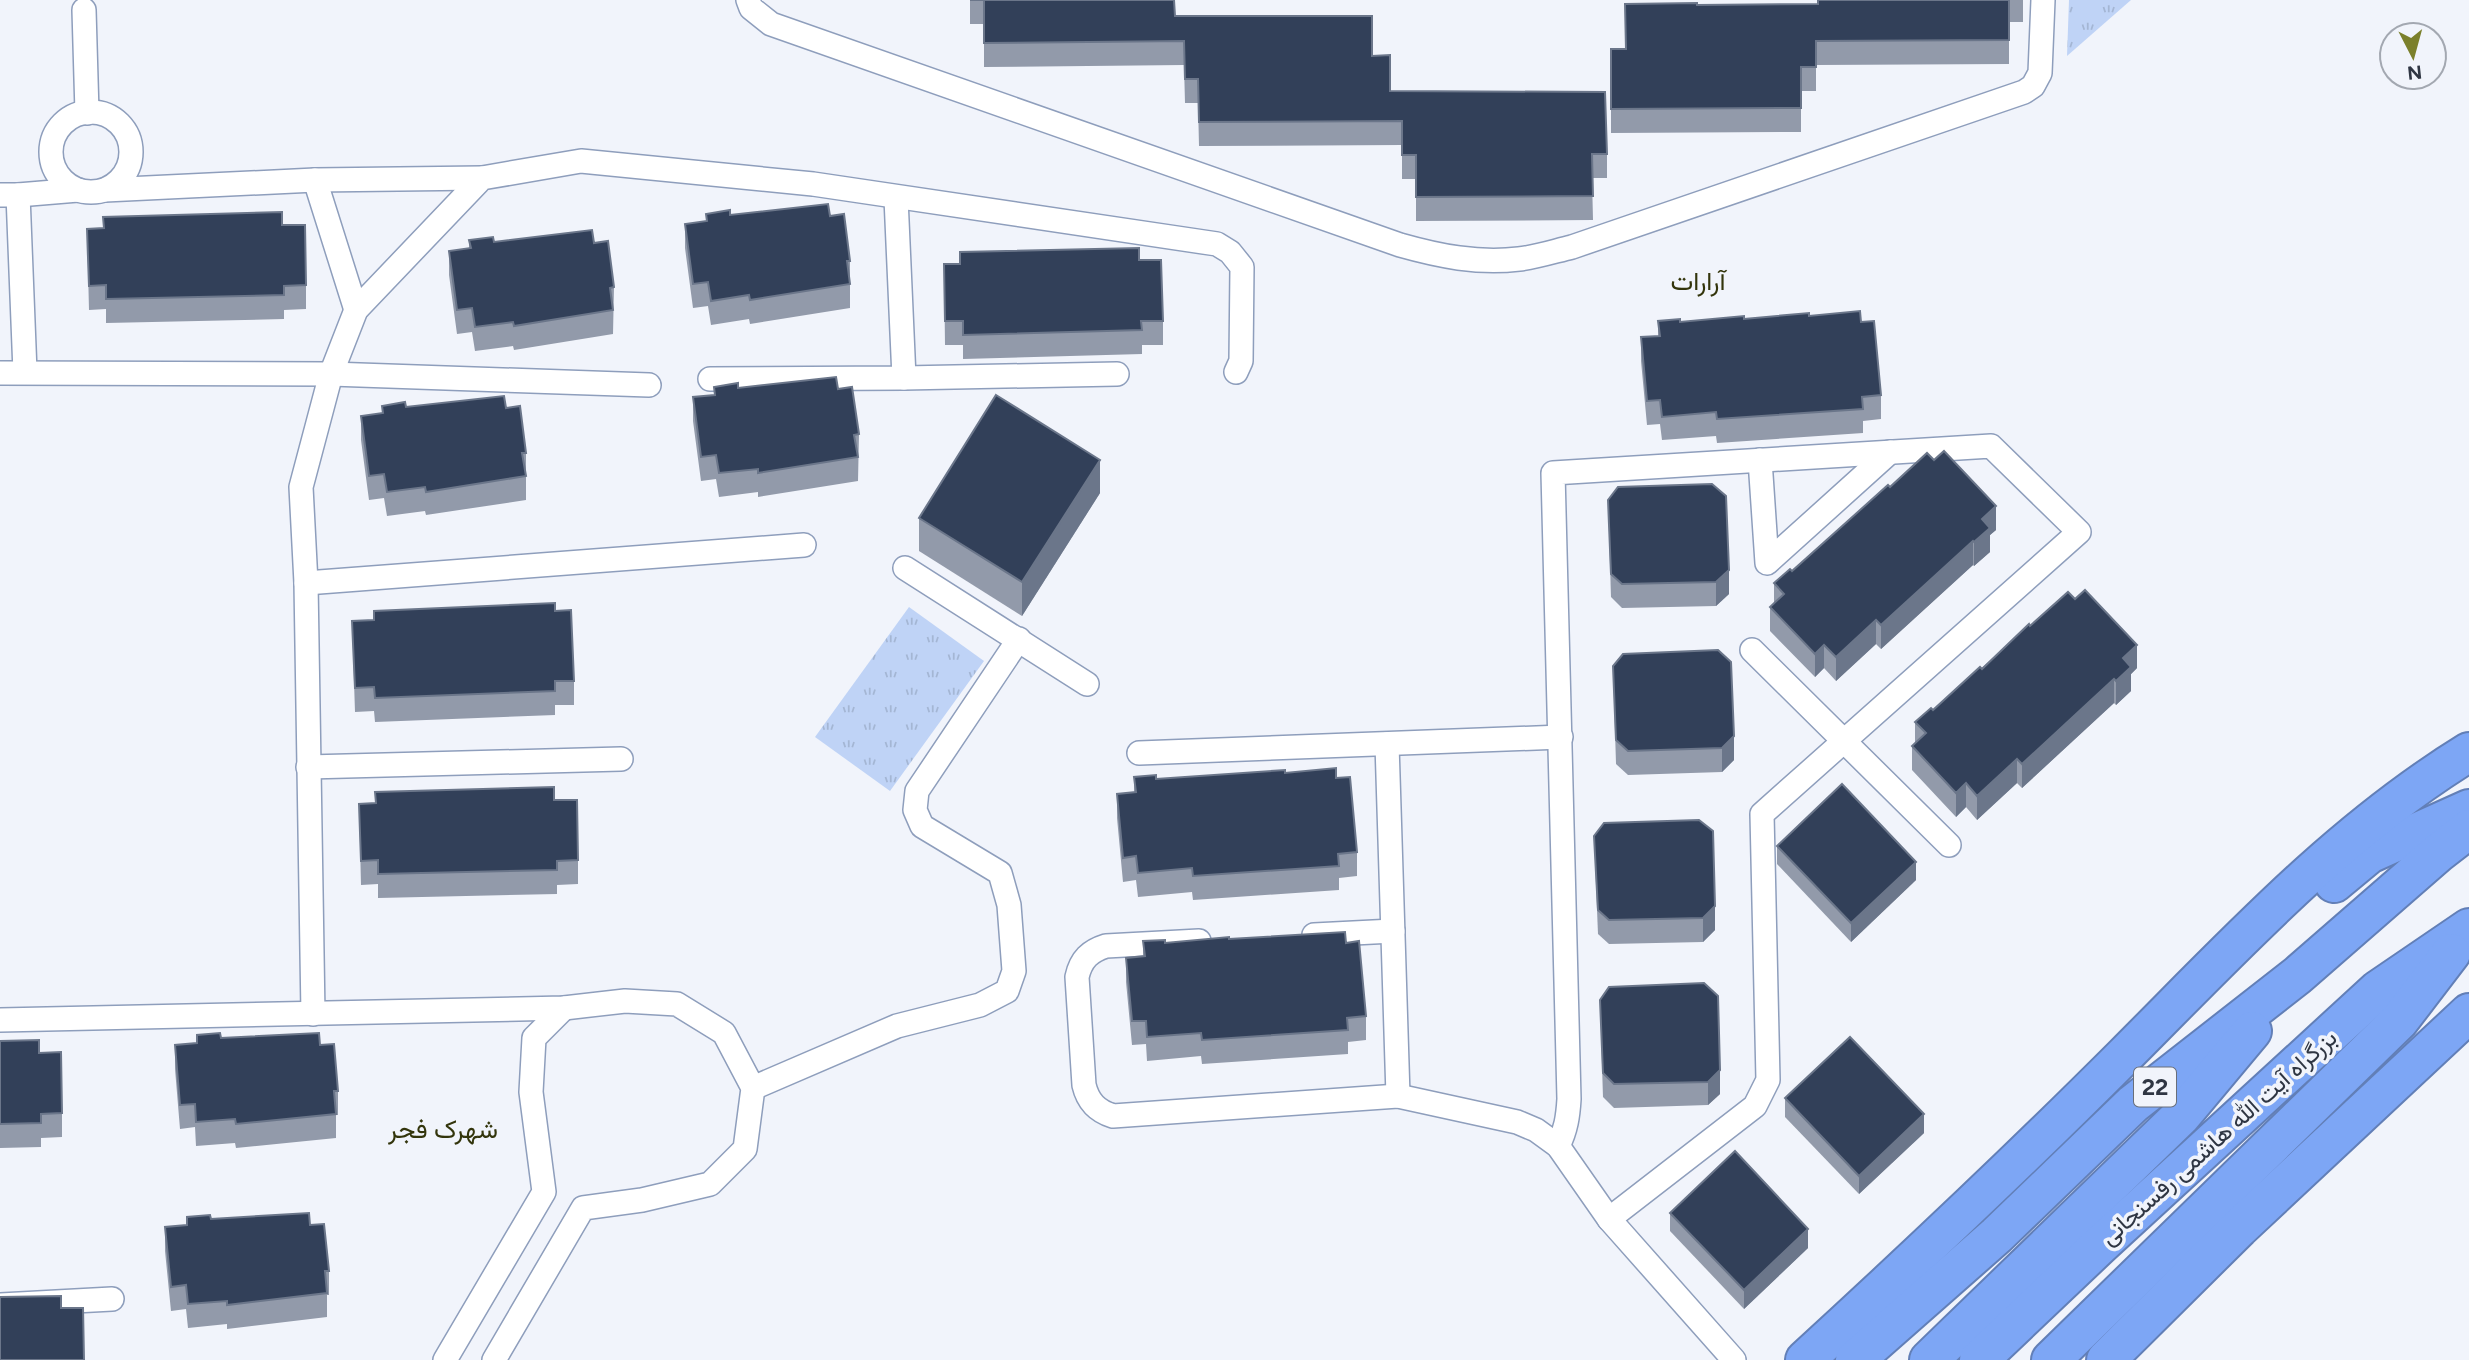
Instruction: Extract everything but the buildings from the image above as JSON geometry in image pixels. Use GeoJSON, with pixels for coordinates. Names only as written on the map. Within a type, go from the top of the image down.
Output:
{"type":"FeatureCollection","features":[{"type":"Feature","properties":{"kind":"highway"},"geometry":{"type":"LineString","coordinates":[[1805,1360],[1904,1270],[2290,890],[2392,804],[2469,752]]}},
{"type":"Feature","properties":{"kind":"highway"},"geometry":{"type":"LineString","coordinates":[[2124,1056],[2369,854],[2469,809]]}},
{"type":"Feature","properties":{"kind":"highway","name":"بزرگراه آیت الله هاشمی رفسنجانی"},"geometry":{"type":"LineString","coordinates":[[1855,1360],[1997,1235],[2133,1104],[2298,975],[2469,829]]}},
{"type":"Feature","properties":{"kind":"highway","name":"بزرگراه آیت الله هاشمی رفسنجانی"},"geometry":{"type":"LineString","coordinates":[[1979,1360],[2378,990],[2469,929]]}},
{"type":"Feature","properties":{"kind":"highway","name":"بزرگراه آیت الله هاشمی رفسنجانی"},"geometry":{"type":"LineString","coordinates":[[2051,1360],[2399,1021],[2469,929]]}},
{"type":"Feature","properties":{"kind":"highway","name":"بزرگراه آیت الله هاشمی رفسنجانی"},"geometry":{"type":"LineString","coordinates":[[1929,1360],[2181,1116],[2298,975]]}},
{"type":"Feature","properties":{"kind":"highway"},"geometry":{"type":"LineString","coordinates":[[2106,1360],[2239,1228],[2469,1013]]}},
{"type":"Feature","properties":{"kind":"street"},"geometry":{"type":"LineString","coordinates":[[748,0],[751,8],[771,24],[784,29],[1400,245],[1438,255],[1484,262],[1521,259],[1572,247],[2024,92],[2033,86],[2040,73],[2043,0]]}},
{"type":"Feature","properties":{"kind":"street"},"geometry":{"type":"LineString","coordinates":[[84,10],[87,113]]}},
{"type":"Feature","properties":{"kind":"street"},"geometry":{"type":"LineString","coordinates":[[78,190],[65,184],[56,173],[51,147],[55,134],[64,123],[74,116],[99,113],[121,126],[131,149],[125,173],[117,183],[105,190]]}},
{"type":"Feature","properties":{"kind":"street"},"geometry":{"type":"LineString","coordinates":[[25,372],[9,195],[315,180],[481,178],[582,161],[813,184],[1217,244],[1230,252],[1242,267],[1241,361],[1236,372]]}},
{"type":"Feature","properties":{"kind":"street"},"geometry":{"type":"LineString","coordinates":[[313,1014],[306,583],[301,487],[331,374],[356,310],[481,178]]}},
{"type":"Feature","properties":{"kind":"street"},"geometry":{"type":"LineString","coordinates":[[315,180],[356,310]]}},
{"type":"Feature","properties":{"kind":"street"},"geometry":{"type":"LineString","coordinates":[[896,198],[904,378]]}},
{"type":"Feature","properties":{"kind":"street"},"geometry":{"type":"LineString","coordinates":[[0,373],[331,374],[649,385]]}},
{"type":"Feature","properties":{"kind":"street"},"geometry":{"type":"LineString","coordinates":[[710,379],[1117,374]]}},
{"type":"Feature","properties":{"kind":"street"},"geometry":{"type":"LineString","coordinates":[[1558,1146],[1564,1134],[1569,1099],[1553,473],[1991,446],[2080,532],[1762,814],[1768,1080],[1755,1106],[1609,1219]]}},
{"type":"Feature","properties":{"kind":"street"},"geometry":{"type":"LineString","coordinates":[[1760,460],[1767,563],[1891,452]]}},
{"type":"Feature","properties":{"kind":"street"},"geometry":{"type":"LineString","coordinates":[[306,583],[804,545]]}},
{"type":"Feature","properties":{"kind":"street"},"geometry":{"type":"LineString","coordinates":[[905,568],[1087,684]]}},
{"type":"Feature","properties":{"kind":"street"},"geometry":{"type":"LineString","coordinates":[[753,1088],[897,1026],[980,1005],[1007,991],[1014,971],[1009,905],[1000,873],[922,826],[915,810],[917,791],[1019,639]]}},
{"type":"Feature","properties":{"kind":"street"},"geometry":{"type":"LineString","coordinates":[[1752,650],[1949,845]]}},
{"type":"Feature","properties":{"kind":"street"},"geometry":{"type":"LineString","coordinates":[[1139,753],[1561,737]]}},
{"type":"Feature","properties":{"kind":"street"},"geometry":{"type":"LineString","coordinates":[[1387,744],[1398,1096]]}},
{"type":"Feature","properties":{"kind":"street"},"geometry":{"type":"LineString","coordinates":[[308,767],[621,759]]}},
{"type":"Feature","properties":{"kind":"street"},"geometry":{"type":"LineString","coordinates":[[1297,936],[1393,931]]}},
{"type":"Feature","properties":{"kind":"street"},"geometry":{"type":"LineString","coordinates":[[1215,940],[1106,946],[1094,950],[1086,957],[1077,976],[1084,1085],[1093,1105],[1113,1116],[1398,1096],[1517,1122],[1536,1130],[1558,1146],[1609,1219],[1734,1360]]}},
{"type":"Feature","properties":{"kind":"street"},"geometry":{"type":"LineString","coordinates":[[0,1020],[564,1008],[625,1000],[677,1004],[724,1033],[753,1088],[745,1149],[710,1184],[642,1200],[583,1208],[494,1360]]}},
{"type":"Feature","properties":{"kind":"street"},"geometry":{"type":"LineString","coordinates":[[444,1360],[544,1192],[531,1092],[534,1038],[564,1008]]}},
{"type":"Feature","properties":{"kind":"street"},"geometry":{"type":"LineString","coordinates":[[0,1305],[112,1299]]}},
{"type":"Feature","properties":{"kind":"green space"},"geometry":{"type":"Polygon","coordinates":[[[2069,0],[2131,0],[2067,56],[2069,0]]]}},
{"type":"Feature","properties":{"kind":"green space"},"geometry":{"type":"Polygon","coordinates":[[[909,607],[984,661],[890,791],[815,737],[909,607]]]}},
{"type":"Feature","properties":{"kind":"district","name":"آرارات"},"geometry":{"type":"Point","coordinates":[1698,281]}},
{"type":"Feature","properties":{"kind":"district","name":"شهرک فجر"},"geometry":{"type":"Point","coordinates":[443,1129]}}]}
